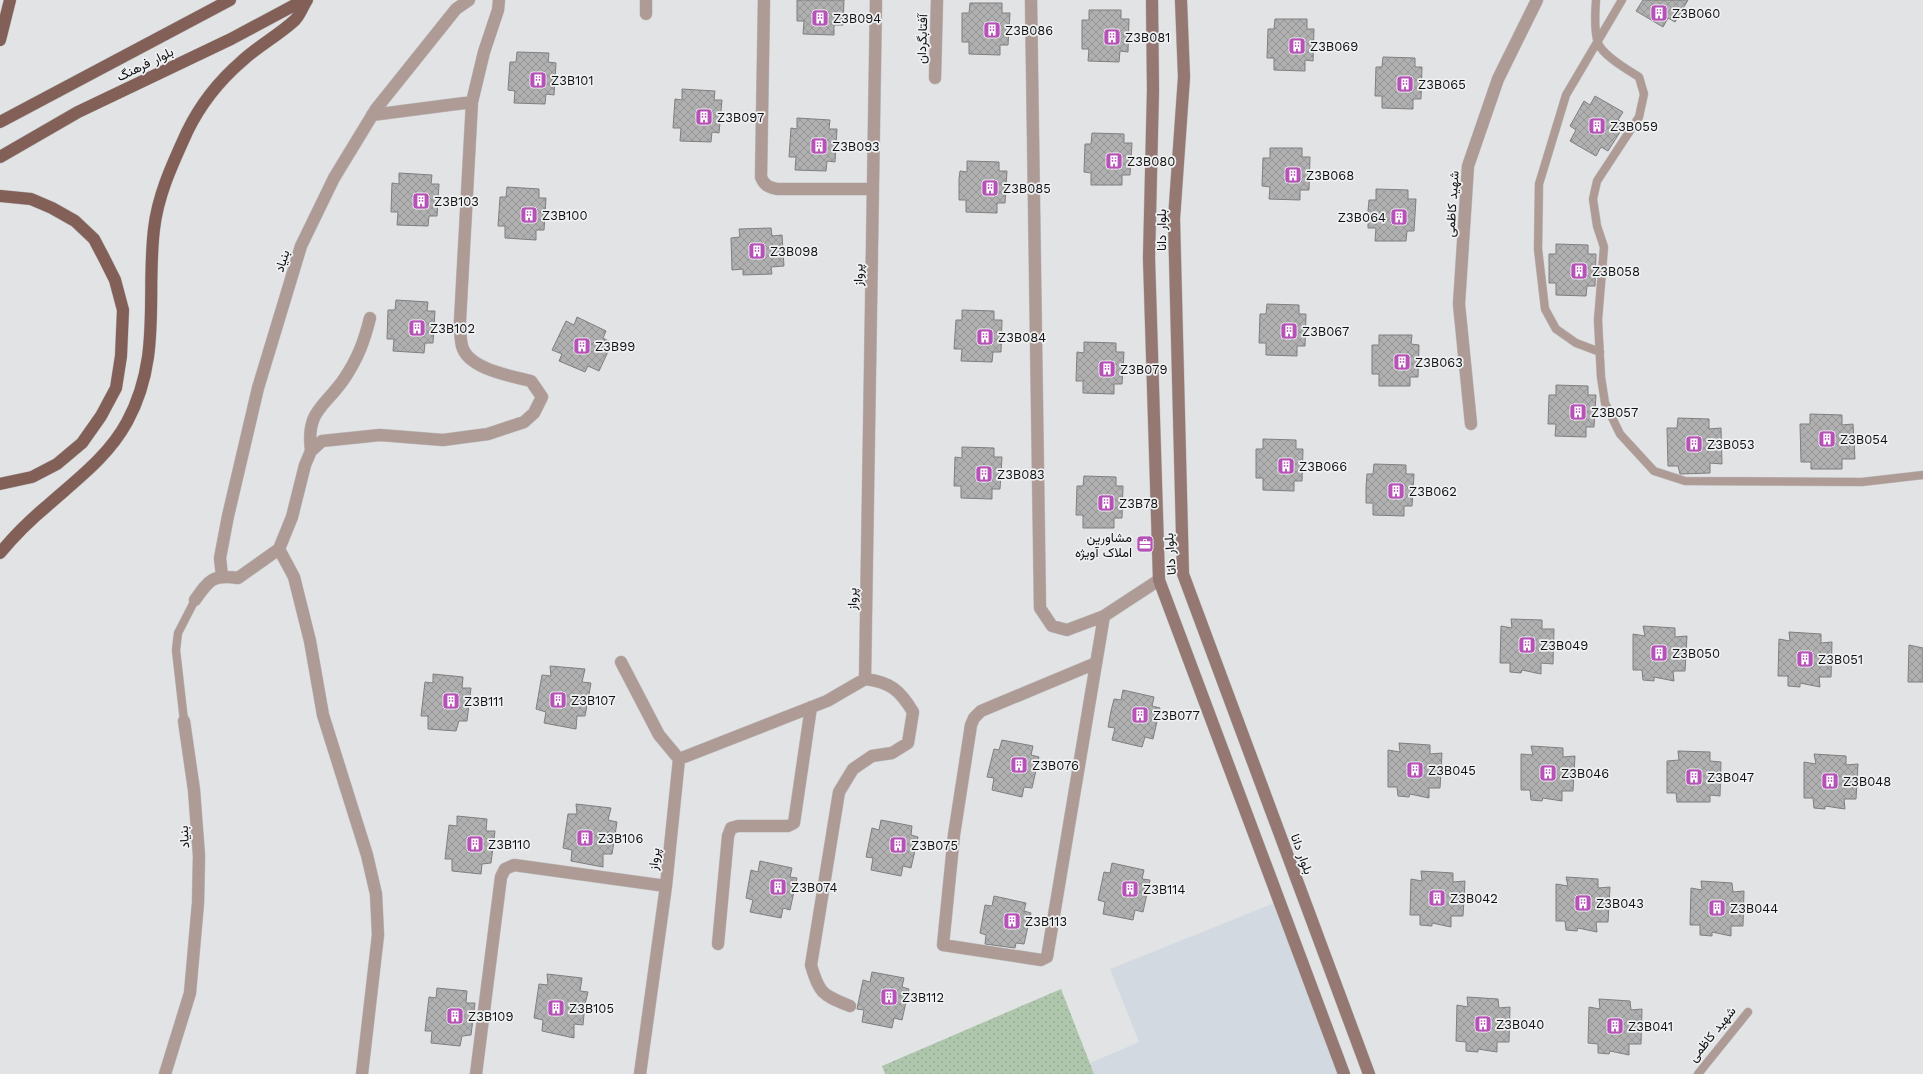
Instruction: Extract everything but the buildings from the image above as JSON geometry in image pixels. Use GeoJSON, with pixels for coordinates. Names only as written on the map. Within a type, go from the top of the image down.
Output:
{"type":"FeatureCollection","features":[{"type":"Feature","properties":{"kind":"main road"},"geometry":{"type":"LineString","coordinates":[[0,40],[10,0]]}},
{"type":"Feature","properties":{"kind":"main road","name":"بلوار فرهنگ"},"geometry":{"type":"LineString","coordinates":[[0,122],[230,0]]}},
{"type":"Feature","properties":{"kind":"main road"},"geometry":{"type":"LineString","coordinates":[[0,553],[47,505],[81,477],[110,447],[127,422],[142,389],[148,365],[152,334],[154,229],[162,190],[188,130],[208,97],[242,60],[296,19],[306,0]]}},
{"type":"Feature","properties":{"kind":"main road","name":"بلوار فرهنگ"},"geometry":{"type":"LineString","coordinates":[[0,157],[78,112],[231,39],[306,0]]}},
{"type":"Feature","properties":{"kind":"main road"},"geometry":{"type":"LineString","coordinates":[[0,196],[31,199],[76,221],[94,239],[115,280],[123,310],[121,356],[116,388],[101,416],[82,443],[57,464],[32,477],[0,484]]}},
{"type":"Feature","properties":{"kind":"street","name":"بنیاد"},"geometry":{"type":"LineString","coordinates":[[222,576],[220,558],[228,516],[258,388],[301,246],[334,178],[372,115],[456,8],[469,0]]}},
{"type":"Feature","properties":{"kind":"street"},"geometry":{"type":"LineString","coordinates":[[195,600],[207,583],[222,576],[238,578],[279,549],[292,517],[305,465],[311,450],[322,441],[380,435],[443,440],[488,434],[524,422],[534,413],[542,397],[531,381],[495,372],[473,362],[462,347],[460,321],[472,102],[484,52],[498,10],[499,0]]}},
{"type":"Feature","properties":{"kind":"street"},"geometry":{"type":"LineString","coordinates":[[646,0],[646,14]]}},
{"type":"Feature","properties":{"kind":"street"},"geometry":{"type":"LineString","coordinates":[[764,0],[761,176],[763,183],[769,187],[777,189],[873,189]]}},
{"type":"Feature","properties":{"kind":"street","name":"پرواز"},"geometry":{"type":"LineString","coordinates":[[865,679],[876,0]]}},
{"type":"Feature","properties":{"kind":"street","name":"آفتابگردان"},"geometry":{"type":"LineString","coordinates":[[935,78],[937,0]]}},
{"type":"Feature","properties":{"kind":"street"},"geometry":{"type":"LineString","coordinates":[[1031,0],[1040,608],[1052,626],[1067,630],[1104,616],[1158,580]]}},
{"type":"Feature","properties":{"kind":"street","name":"بلوار دانا"},"geometry":{"type":"LineString","coordinates":[[1152,0],[1153,90],[1149,258],[1158,580],[1344,1074]]}},
{"type":"Feature","properties":{"kind":"street","name":"بلوار دانا"},"geometry":{"type":"LineString","coordinates":[[1181,0],[1184,77],[1174,219],[1183,574],[1369,1074]]}},
{"type":"Feature","properties":{"kind":"street","name":"شهید کاظمی"},"geometry":{"type":"LineString","coordinates":[[1470,424],[1459,304],[1468,166],[1498,79],[1537,0]]}},
{"type":"Feature","properties":{"kind":"street"},"geometry":{"type":"LineString","coordinates":[[372,115],[472,102]]}},
{"type":"Feature","properties":{"kind":"street"},"geometry":{"type":"LineString","coordinates":[[311,450],[309,436],[312,419],[343,380],[362,349],[370,318]]}},
{"type":"Feature","properties":{"kind":"street"},"geometry":{"type":"LineString","coordinates":[[279,549],[294,577],[310,641],[323,715],[366,855],[376,894],[378,935],[362,1074]]}},
{"type":"Feature","properties":{"kind":"street"},"geometry":{"type":"LineString","coordinates":[[1096,663],[981,711],[974,718],[971,725],[954,835],[943,945],[1041,960],[1047,957],[1104,616]]}},
{"type":"Feature","properties":{"kind":"street"},"geometry":{"type":"LineString","coordinates":[[621,662],[659,735],[679,759],[826,701],[865,679],[882,681],[903,696],[913,712],[908,743],[892,753],[872,756],[853,769],[839,792],[811,965],[816,984],[825,996],[850,1006]]}},
{"type":"Feature","properties":{"kind":"street"},"geometry":{"type":"LineString","coordinates":[[718,944],[728,836],[731,828],[738,826],[788,826],[794,823],[811,707]]}},
{"type":"Feature","properties":{"kind":"street","name":"بنیاد"},"geometry":{"type":"LineString","coordinates":[[165,1074],[190,993],[198,903],[199,856],[194,790],[184,721]]}},
{"type":"Feature","properties":{"kind":"street","name":"پرواز"},"geometry":{"type":"LineString","coordinates":[[640,1074],[666,886],[679,759]]}},
{"type":"Feature","properties":{"kind":"street"},"geometry":{"type":"LineString","coordinates":[[476,1074],[501,878],[505,868],[514,865],[666,886]]}},
{"type":"Feature","properties":{"kind":"lane"},"geometry":{"type":"LineString","coordinates":[[1596,0],[1595,15],[1599,44],[1614,61],[1639,77],[1644,94],[1639,117],[1597,181],[1593,199],[1597,226],[1604,247],[1598,320],[1601,377],[1605,403],[1620,434],[1654,470],[1685,481],[1862,482],[1923,475]]}},
{"type":"Feature","properties":{"kind":"lane"},"geometry":{"type":"LineString","coordinates":[[1600,352],[1576,343],[1556,329],[1546,309],[1538,248],[1539,184],[1566,95],[1622,0]]}},
{"type":"Feature","properties":{"kind":"lane","name":"بنیاد"},"geometry":{"type":"LineString","coordinates":[[184,721],[176,650],[178,633],[195,600]]}},
{"type":"Feature","properties":{"kind":"lane","name":"شهید کاظمی"},"geometry":{"type":"LineString","coordinates":[[1698,1074],[1748,1012]]}},
{"type":"Feature","properties":{"kind":"shaded area"},"geometry":{"type":"Polygon","coordinates":[[[1277,902],[1345,1074],[1094,1074],[1090,1063],[1139,1042],[1110,969],[1277,902]]]}},
{"type":"Feature","properties":{"kind":"green space"},"geometry":{"type":"Polygon","coordinates":[[[1061,989],[1094,1074],[885,1074],[882,1066],[1061,989]]]}},
{"type":"Feature","properties":{"kind":"place","name":"Z3B060"},"geometry":{"type":"Point","coordinates":[1659,13]}},
{"type":"Feature","properties":{"kind":"place","name":"Z3B094"},"geometry":{"type":"Point","coordinates":[820,18]}},
{"type":"Feature","properties":{"kind":"place","name":"Z3B086"},"geometry":{"type":"Point","coordinates":[992,30]}},
{"type":"Feature","properties":{"kind":"place","name":"Z3B081"},"geometry":{"type":"Point","coordinates":[1112,37]}},
{"type":"Feature","properties":{"kind":"place","name":"Z3B069"},"geometry":{"type":"Point","coordinates":[1297,46]}},
{"type":"Feature","properties":{"kind":"place","name":"Z3B101"},"geometry":{"type":"Point","coordinates":[538,80]}},
{"type":"Feature","properties":{"kind":"place","name":"Z3B065"},"geometry":{"type":"Point","coordinates":[1405,84]}},
{"type":"Feature","properties":{"kind":"place","name":"Z3B097"},"geometry":{"type":"Point","coordinates":[704,117]}},
{"type":"Feature","properties":{"kind":"place","name":"Z3B059"},"geometry":{"type":"Point","coordinates":[1597,126]}},
{"type":"Feature","properties":{"kind":"place","name":"Z3B093"},"geometry":{"type":"Point","coordinates":[819,146]}},
{"type":"Feature","properties":{"kind":"place","name":"Z3B080"},"geometry":{"type":"Point","coordinates":[1114,161]}},
{"type":"Feature","properties":{"kind":"place","name":"Z3B068"},"geometry":{"type":"Point","coordinates":[1293,175]}},
{"type":"Feature","properties":{"kind":"place","name":"Z3B085"},"geometry":{"type":"Point","coordinates":[990,188]}},
{"type":"Feature","properties":{"kind":"place","name":"Z3B103"},"geometry":{"type":"Point","coordinates":[421,201]}},
{"type":"Feature","properties":{"kind":"place","name":"Z3B100"},"geometry":{"type":"Point","coordinates":[529,215]}},
{"type":"Feature","properties":{"kind":"place","name":"Z3B064"},"geometry":{"type":"Point","coordinates":[1399,217]}},
{"type":"Feature","properties":{"kind":"place","name":"Z3B098"},"geometry":{"type":"Point","coordinates":[757,251]}},
{"type":"Feature","properties":{"kind":"place","name":"Z3B058"},"geometry":{"type":"Point","coordinates":[1579,271]}},
{"type":"Feature","properties":{"kind":"place","name":"Z3B102"},"geometry":{"type":"Point","coordinates":[417,328]}},
{"type":"Feature","properties":{"kind":"place","name":"Z3B067"},"geometry":{"type":"Point","coordinates":[1289,331]}},
{"type":"Feature","properties":{"kind":"place","name":"Z3B084"},"geometry":{"type":"Point","coordinates":[985,337]}},
{"type":"Feature","properties":{"kind":"place","name":"Z3B99"},"geometry":{"type":"Point","coordinates":[582,346]}},
{"type":"Feature","properties":{"kind":"place","name":"Z3B063"},"geometry":{"type":"Point","coordinates":[1402,362]}},
{"type":"Feature","properties":{"kind":"place","name":"Z3B079"},"geometry":{"type":"Point","coordinates":[1107,369]}},
{"type":"Feature","properties":{"kind":"place","name":"Z3B057"},"geometry":{"type":"Point","coordinates":[1578,412]}},
{"type":"Feature","properties":{"kind":"place","name":"Z3B054"},"geometry":{"type":"Point","coordinates":[1827,439]}},
{"type":"Feature","properties":{"kind":"place","name":"Z3B053"},"geometry":{"type":"Point","coordinates":[1694,444]}},
{"type":"Feature","properties":{"kind":"place","name":"Z3B066"},"geometry":{"type":"Point","coordinates":[1286,466]}},
{"type":"Feature","properties":{"kind":"place","name":"Z3B083"},"geometry":{"type":"Point","coordinates":[984,474]}},
{"type":"Feature","properties":{"kind":"place","name":"Z3B062"},"geometry":{"type":"Point","coordinates":[1396,491]}},
{"type":"Feature","properties":{"kind":"place","name":"Z3B78"},"geometry":{"type":"Point","coordinates":[1106,503]}},
{"type":"Feature","properties":{"kind":"place","name":"مشاورین املاک آویژه"},"geometry":{"type":"Point","coordinates":[1145,544]}},
{"type":"Feature","properties":{"kind":"place","name":"Z3B049"},"geometry":{"type":"Point","coordinates":[1527,645]}},
{"type":"Feature","properties":{"kind":"place","name":"Z3B050"},"geometry":{"type":"Point","coordinates":[1659,653]}},
{"type":"Feature","properties":{"kind":"place","name":"Z3B051"},"geometry":{"type":"Point","coordinates":[1805,659]}},
{"type":"Feature","properties":{"kind":"place","name":"Z3B107"},"geometry":{"type":"Point","coordinates":[558,700]}},
{"type":"Feature","properties":{"kind":"place","name":"Z3B111"},"geometry":{"type":"Point","coordinates":[451,701]}},
{"type":"Feature","properties":{"kind":"place","name":"Z3B077"},"geometry":{"type":"Point","coordinates":[1140,715]}},
{"type":"Feature","properties":{"kind":"place","name":"Z3B076"},"geometry":{"type":"Point","coordinates":[1019,765]}},
{"type":"Feature","properties":{"kind":"place","name":"Z3B045"},"geometry":{"type":"Point","coordinates":[1415,770]}},
{"type":"Feature","properties":{"kind":"place","name":"Z3B046"},"geometry":{"type":"Point","coordinates":[1548,773]}},
{"type":"Feature","properties":{"kind":"place","name":"Z3B047"},"geometry":{"type":"Point","coordinates":[1694,777]}},
{"type":"Feature","properties":{"kind":"place","name":"Z3B048"},"geometry":{"type":"Point","coordinates":[1830,781]}},
{"type":"Feature","properties":{"kind":"place","name":"Z3B106"},"geometry":{"type":"Point","coordinates":[585,838]}},
{"type":"Feature","properties":{"kind":"place","name":"Z3B110"},"geometry":{"type":"Point","coordinates":[475,844]}},
{"type":"Feature","properties":{"kind":"place","name":"Z3B075"},"geometry":{"type":"Point","coordinates":[898,845]}},
{"type":"Feature","properties":{"kind":"place","name":"Z3B074"},"geometry":{"type":"Point","coordinates":[778,887]}},
{"type":"Feature","properties":{"kind":"place","name":"Z3B114"},"geometry":{"type":"Point","coordinates":[1130,889]}},
{"type":"Feature","properties":{"kind":"place","name":"Z3B042"},"geometry":{"type":"Point","coordinates":[1437,898]}},
{"type":"Feature","properties":{"kind":"place","name":"Z3B043"},"geometry":{"type":"Point","coordinates":[1583,903]}},
{"type":"Feature","properties":{"kind":"place","name":"Z3B044"},"geometry":{"type":"Point","coordinates":[1717,908]}},
{"type":"Feature","properties":{"kind":"place","name":"Z3B113"},"geometry":{"type":"Point","coordinates":[1012,921]}},
{"type":"Feature","properties":{"kind":"place","name":"Z3B112"},"geometry":{"type":"Point","coordinates":[889,997]}},
{"type":"Feature","properties":{"kind":"place","name":"Z3B105"},"geometry":{"type":"Point","coordinates":[556,1008]}},
{"type":"Feature","properties":{"kind":"place","name":"Z3B109"},"geometry":{"type":"Point","coordinates":[455,1016]}},
{"type":"Feature","properties":{"kind":"place","name":"Z3B040"},"geometry":{"type":"Point","coordinates":[1483,1024]}},
{"type":"Feature","properties":{"kind":"place","name":"Z3B041"},"geometry":{"type":"Point","coordinates":[1615,1026]}}]}
